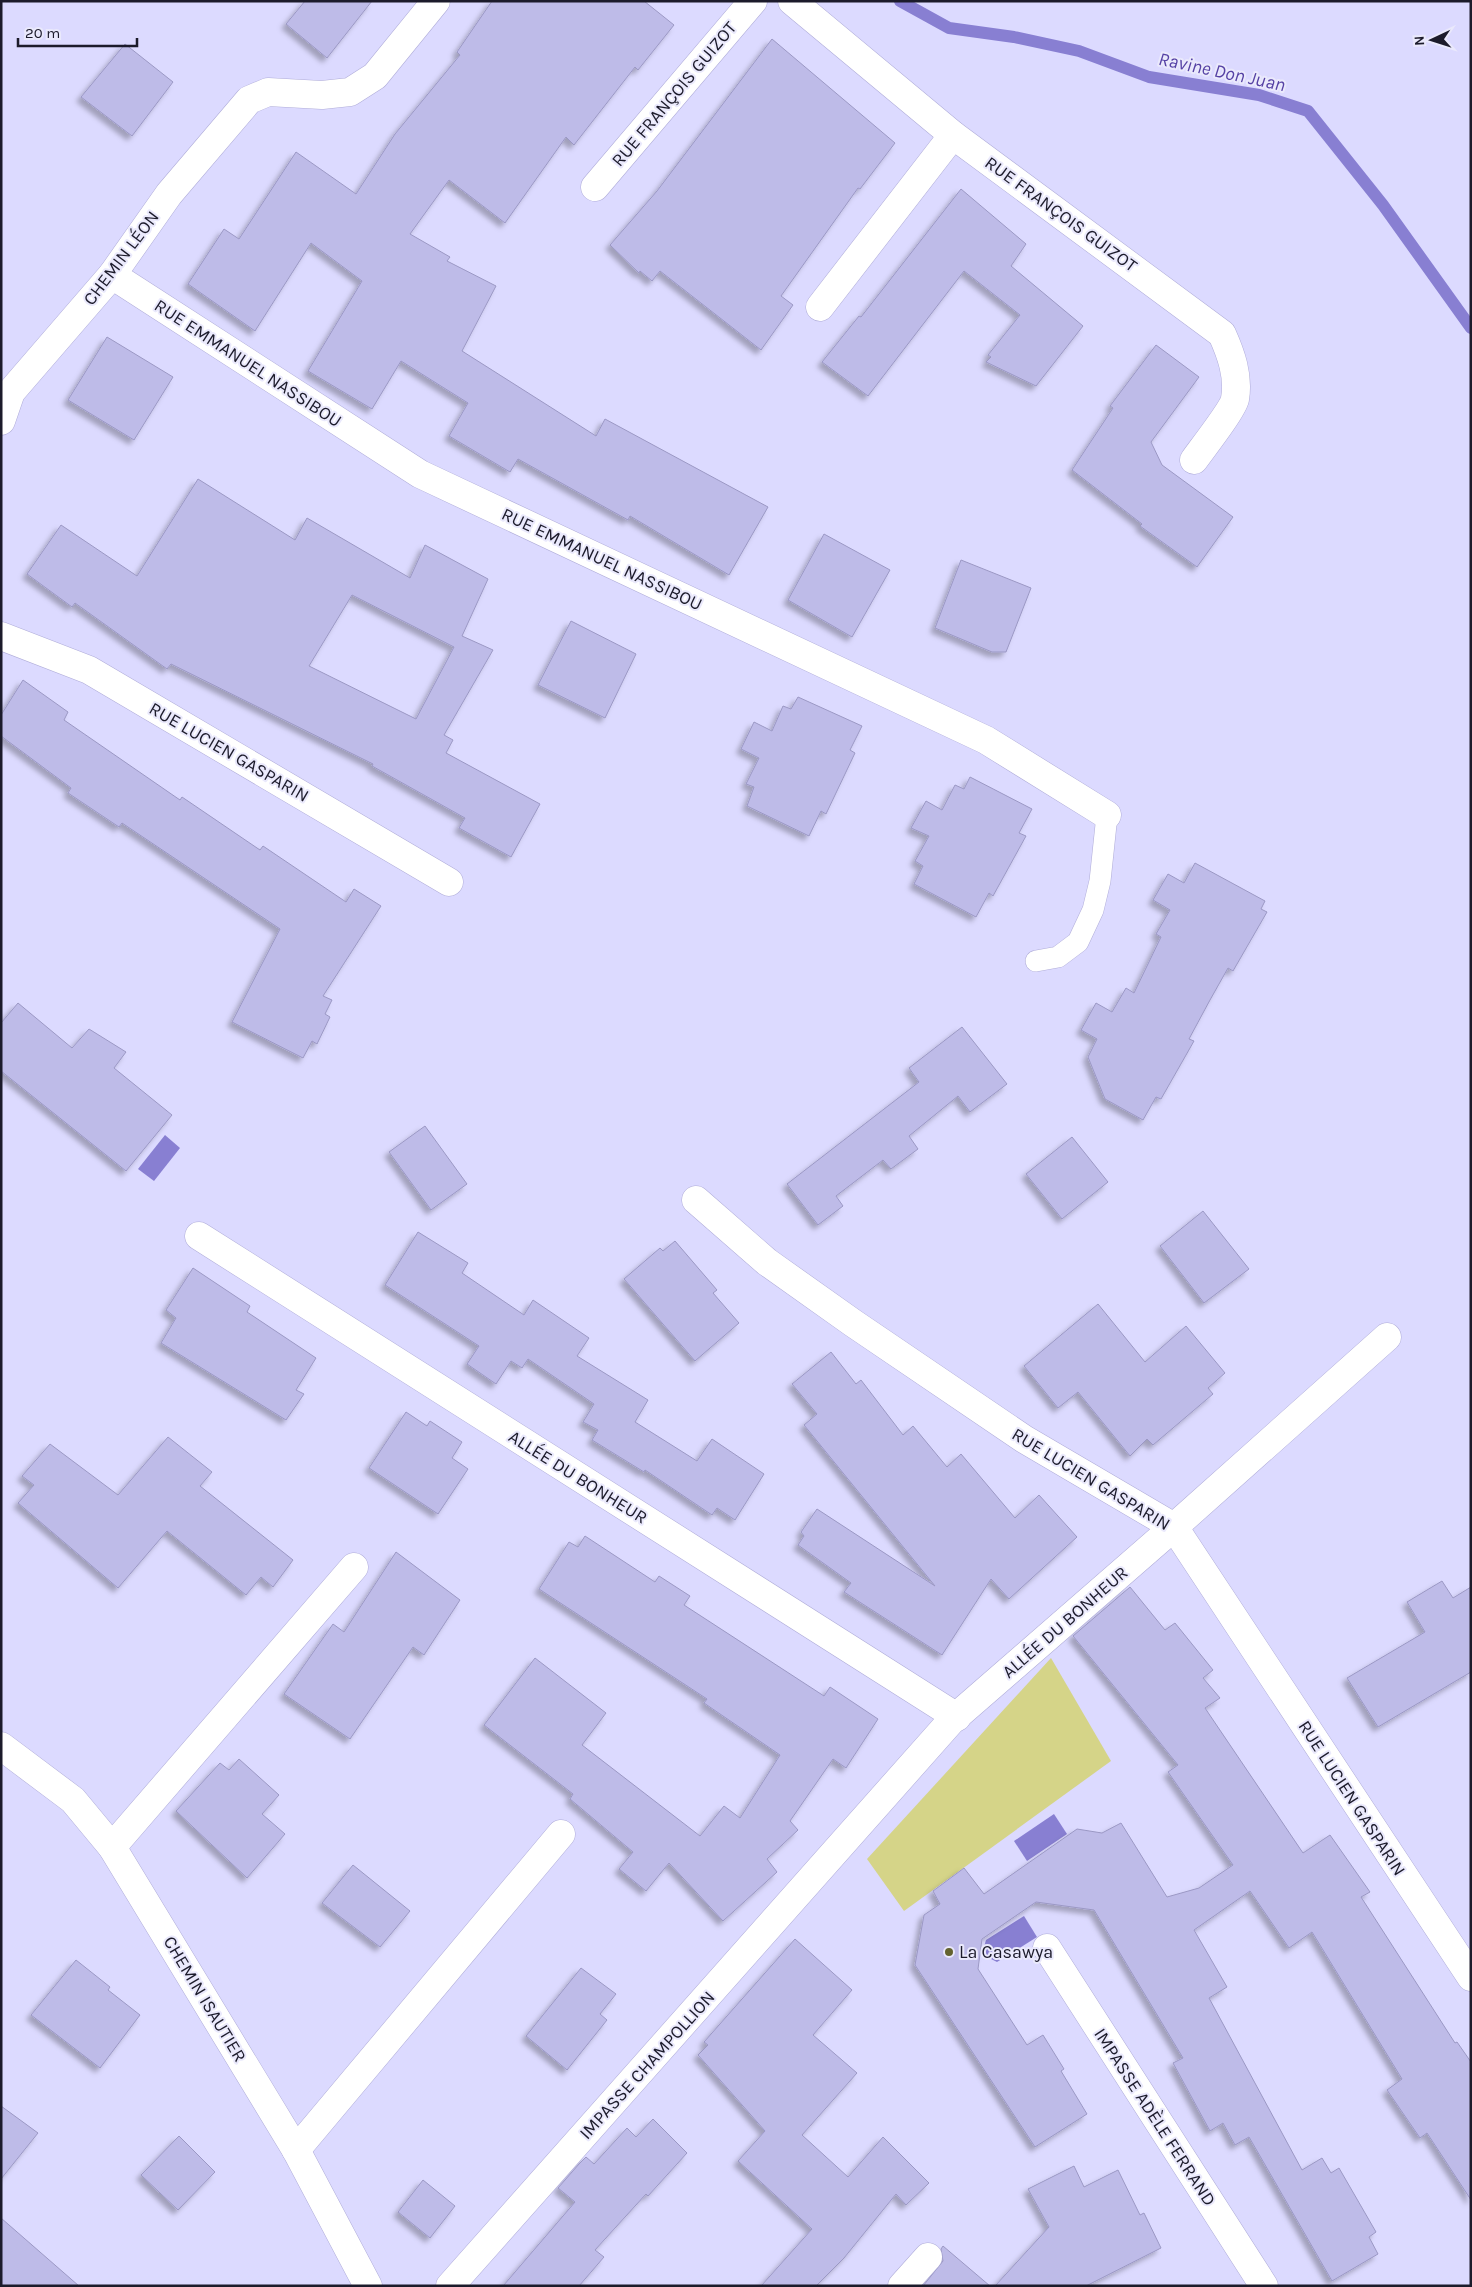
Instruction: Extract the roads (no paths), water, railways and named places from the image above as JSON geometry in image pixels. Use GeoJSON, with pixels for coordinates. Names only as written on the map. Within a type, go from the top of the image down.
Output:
{"type":"FeatureCollection","features":[{"type":"Feature","properties":{"kind":"street","name":"CHEMIN LÉON"},"geometry":{"type":"LineString","coordinates":[[1,421],[11,392],[36,360],[112,275],[169,194],[249,100],[268,92],[322,95],[350,92],[375,76],[436,1]]}},
{"type":"Feature","properties":{"kind":"street","name":"RUE FRANÇOIS GUIZOT"},"geometry":{"type":"LineString","coordinates":[[595,187],[753,1]]}},
{"type":"Feature","properties":{"kind":"street","name":"RUE FRANÇOIS GUIZOT"},"geometry":{"type":"LineString","coordinates":[[792,1],[953,135],[1222,334],[1231,354],[1235,378],[1235,400],[1194,460]]}},
{"type":"Feature","properties":{"kind":"street"},"geometry":{"type":"LineString","coordinates":[[820,307],[953,135]]}},
{"type":"Feature","properties":{"kind":"street","name":"RUE EMMANUEL NASSIBOU"},"geometry":{"type":"LineString","coordinates":[[112,275],[420,474],[986,740],[1107,815]]}},
{"type":"Feature","properties":{"kind":"street","name":"RUE LUCIEN GASPARIN"},"geometry":{"type":"LineString","coordinates":[[1,636],[89,670],[449,882]]}},
{"type":"Feature","properties":{"kind":"street","name":"RUE LUCIEN GASPARIN"},"geometry":{"type":"LineString","coordinates":[[696,1200],[767,1262],[853,1323],[1024,1439],[1174,1527],[1471,1978]]}},
{"type":"Feature","properties":{"kind":"street","name":"ALLÉE DU BONHEUR"},"geometry":{"type":"LineString","coordinates":[[199,1236],[957,1717]]}},
{"type":"Feature","properties":{"kind":"street","name":"ALLÉE DU BONHEUR"},"geometry":{"type":"LineString","coordinates":[[844,1844],[957,1717],[1388,1337]]}},
{"type":"Feature","properties":{"kind":"street"},"geometry":{"type":"LineString","coordinates":[[112,1847],[354,1567]]}},
{"type":"Feature","properties":{"kind":"street","name":"CHEMIN ISAUTIER"},"geometry":{"type":"LineString","coordinates":[[1,1746],[73,1800],[112,1847],[296,2150],[368,2286]]}},
{"type":"Feature","properties":{"kind":"street"},"geometry":{"type":"LineString","coordinates":[[296,2150],[562,1834]]}},
{"type":"Feature","properties":{"kind":"street","name":"IMPASSE CHAMPOLLION"},"geometry":{"type":"LineString","coordinates":[[450,2286],[844,1844]]}},
{"type":"Feature","properties":{"kind":"street","name":"IMPASSE ADÈLE FERRAND"},"geometry":{"type":"LineString","coordinates":[[1047,1948],[1264,2286]]}},
{"type":"Feature","properties":{"kind":"street"},"geometry":{"type":"LineString","coordinates":[[902,2286],[928,2257]]}},
{"type":"Feature","properties":{"kind":"lane"},"geometry":{"type":"LineString","coordinates":[[1036,960],[1058,956],[1078,942],[1093,910],[1100,881],[1107,815]]}},
{"type":"Feature","properties":{"kind":"waterway","name":"Ravine Don Juan"},"geometry":{"type":"LineString","coordinates":[[900,1],[949,28],[1014,37],[1079,51],[1149,77],[1259,95],[1308,111],[1383,205],[1471,328]]}},
{"type":"Feature","properties":{"kind":"place","name":"La Casawya"},"geometry":{"type":"Point","coordinates":[949,1952]}}]}
